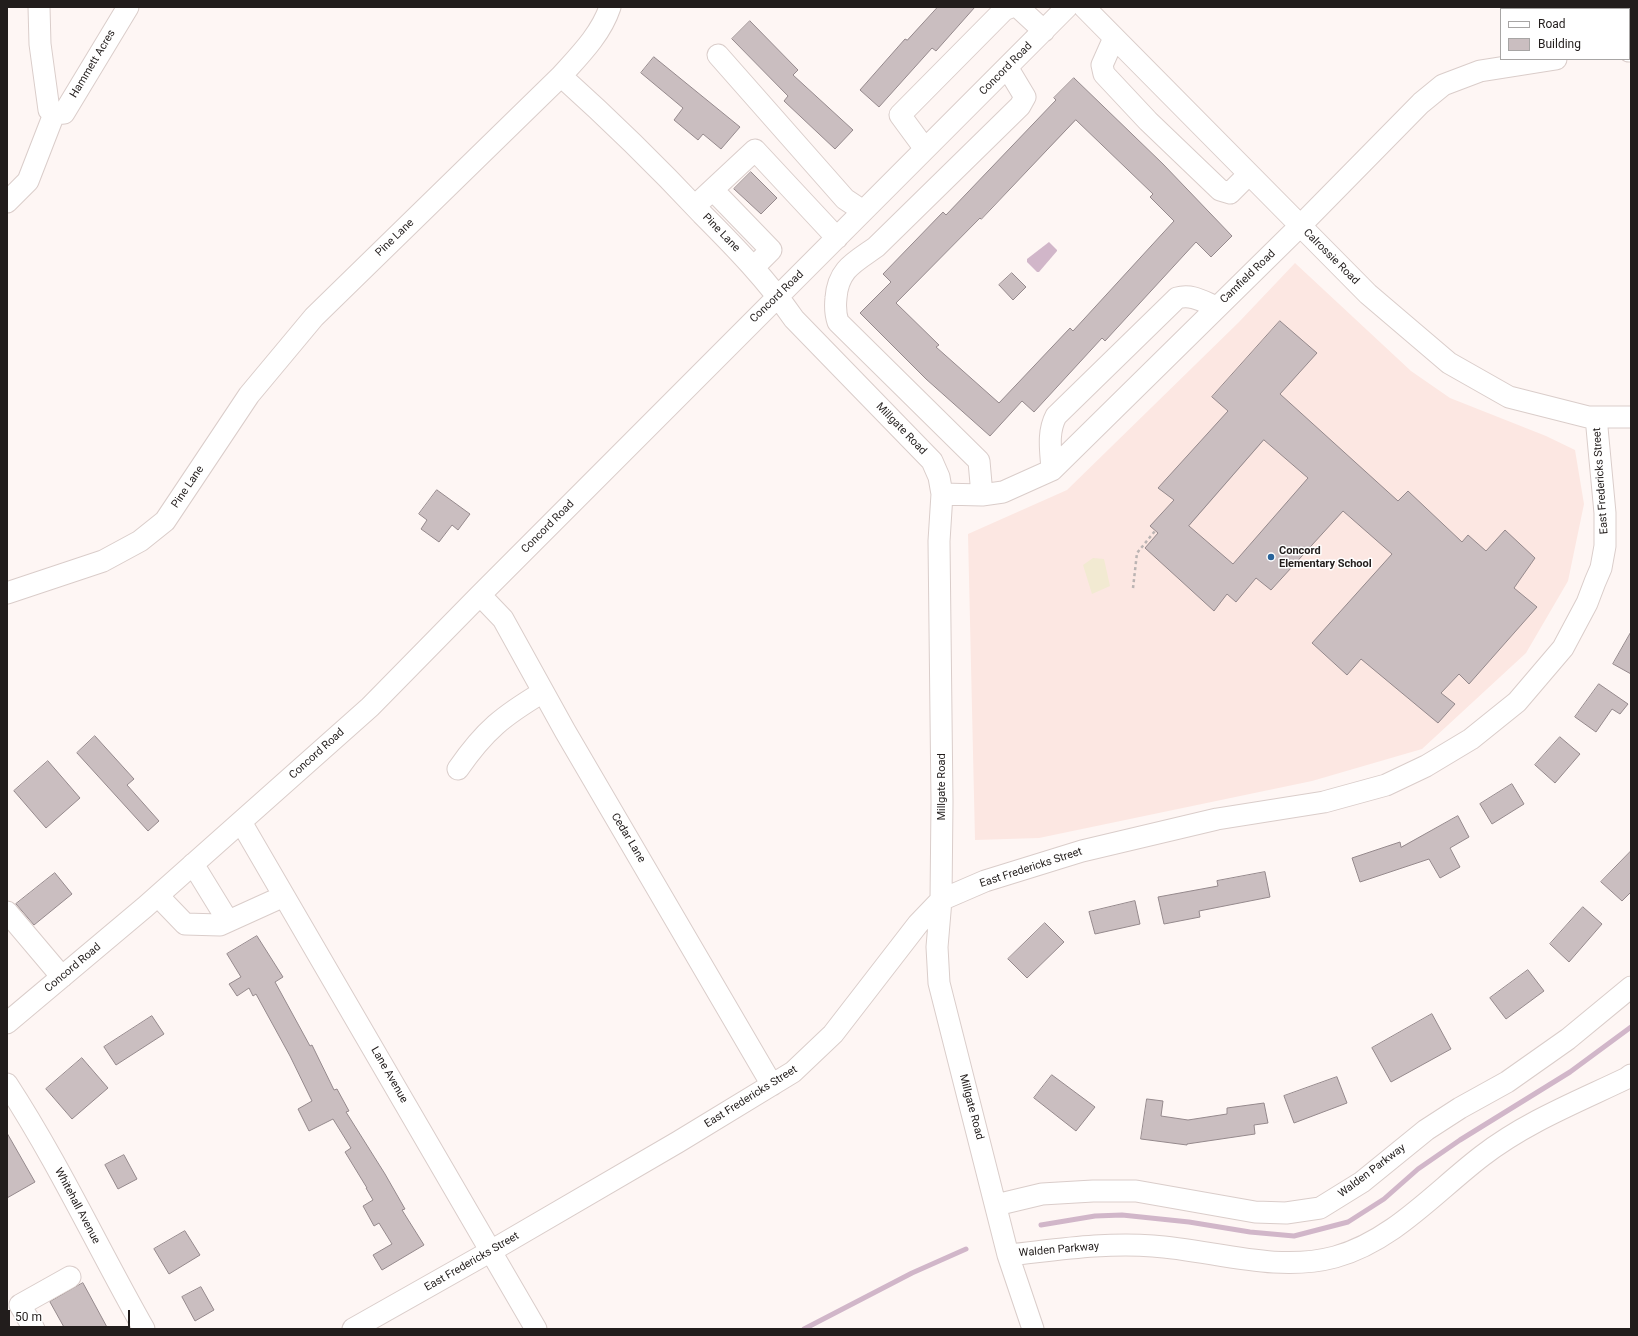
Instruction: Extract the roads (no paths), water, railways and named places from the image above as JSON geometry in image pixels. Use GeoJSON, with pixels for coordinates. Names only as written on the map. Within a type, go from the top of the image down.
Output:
{"type":"FeatureCollection","features":[{"type":"Feature","properties":{"kind":"street"},"geometry":{"type":"LineString","coordinates":[[7,202],[28,181],[54,114],[49,110],[40,44],[39,7]]}},
{"type":"Feature","properties":{"kind":"street","name":"Hammett Acres"},"geometry":{"type":"LineString","coordinates":[[54,114],[64,113],[128,7]]}},
{"type":"Feature","properties":{"kind":"street"},"geometry":{"type":"LineString","coordinates":[[561,76],[592,41],[606,18],[610,7]]}},
{"type":"Feature","properties":{"kind":"street"},"geometry":{"type":"LineString","coordinates":[[925,149],[900,115],[1004,10],[1011,7]]}},
{"type":"Feature","properties":{"kind":"street"},"geometry":{"type":"LineString","coordinates":[[1018,7],[1044,31]]}},
{"type":"Feature","properties":{"kind":"street","name":"Concord Road"},"geometry":{"type":"LineString","coordinates":[[7,1023],[158,896],[370,707],[1067,7]]}},
{"type":"Feature","properties":{"kind":"street","name":"Calrossie Road"},"geometry":{"type":"LineString","coordinates":[[1084,7],[1368,294],[1449,363],[1509,397],[1588,417],[1631,417]]}},
{"type":"Feature","properties":{"kind":"street"},"geometry":{"type":"LineString","coordinates":[[1114,38],[1102,65],[1104,74],[1148,121],[1220,190],[1230,192],[1248,174]]}},
{"type":"Feature","properties":{"kind":"street"},"geometry":{"type":"LineString","coordinates":[[718,55],[845,199],[863,211]]}},
{"type":"Feature","properties":{"kind":"street","name":"Camfield Road"},"geometry":{"type":"LineString","coordinates":[[942,494],[982,495],[1003,492],[1052,470],[1300,226],[1421,103],[1443,85],[1480,71],[1550,60]]}},
{"type":"Feature","properties":{"kind":"street"},"geometry":{"type":"LineString","coordinates":[[982,495],[979,461],[838,322],[834,312],[836,286],[842,273],[876,247],[1020,106],[1025,97],[1007,68]]}},
{"type":"Feature","properties":{"kind":"street","name":"Pine Lane"},"geometry":{"type":"LineString","coordinates":[[7,593],[102,561],[140,541],[165,521],[249,395],[314,317],[561,76],[634,144],[754,267],[778,296]]}},
{"type":"Feature","properties":{"kind":"street"},"geometry":{"type":"LineString","coordinates":[[695,206],[755,150],[833,242],[850,266]]}},
{"type":"Feature","properties":{"kind":"street"},"geometry":{"type":"LineString","coordinates":[[713,190],[771,250],[754,267]]}},
{"type":"Feature","properties":{"kind":"street","name":"Millgate Road"},"geometry":{"type":"LineString","coordinates":[[778,296],[794,319],[932,461],[939,477],[942,494],[939,540],[942,802],[941,900],[937,947],[939,983],[1008,1255],[1033,1329]]}},
{"type":"Feature","properties":{"kind":"street"},"geometry":{"type":"LineString","coordinates":[[1052,470],[1050,435],[1052,424],[1056,416],[1177,298],[1185,296],[1195,297],[1216,307]]}},
{"type":"Feature","properties":{"kind":"street","name":"East Fredericks Street"},"geometry":{"type":"LineString","coordinates":[[353,1329],[491,1251],[678,1142],[793,1072],[833,1034],[918,924],[941,900],[985,881],[1082,851],[1217,819],[1324,802],[1386,785],[1426,766],[1471,739],[1517,702],[1563,648],[1587,603],[1601,568],[1605,546],[1605,513],[1596,417]]}},
{"type":"Feature","properties":{"kind":"street","name":"Cedar Lane"},"geometry":{"type":"LineString","coordinates":[[480,595],[503,619],[543,692],[772,1085]]}},
{"type":"Feature","properties":{"kind":"street"},"geometry":{"type":"LineString","coordinates":[[458,769],[473,747],[490,729],[511,711],[543,692]]}},
{"type":"Feature","properties":{"kind":"street","name":"Lane Avenue"},"geometry":{"type":"LineString","coordinates":[[241,822],[536,1329]]}},
{"type":"Feature","properties":{"kind":"street"},"geometry":{"type":"LineString","coordinates":[[193,864],[228,921]]}},
{"type":"Feature","properties":{"kind":"street"},"geometry":{"type":"LineString","coordinates":[[158,896],[184,924],[220,925],[284,896]]}},
{"type":"Feature","properties":{"kind":"street"},"geometry":{"type":"LineString","coordinates":[[7,912],[62,977]]}},
{"type":"Feature","properties":{"kind":"street","name":"Walden Parkway"},"geometry":{"type":"LineString","coordinates":[[996,1205],[1042,1194],[1093,1191],[1136,1191],[1255,1212],[1286,1213],[1320,1208],[1362,1182],[1426,1130],[1460,1108],[1507,1082],[1568,1039],[1631,987]]}},
{"type":"Feature","properties":{"kind":"street","name":"Walden Parkway"},"geometry":{"type":"LineString","coordinates":[[1008,1255],[1112,1245],[1154,1246],[1228,1258],[1272,1262],[1303,1262],[1334,1257],[1366,1245],[1413,1214],[1482,1156],[1526,1126],[1631,1075]]}},
{"type":"Feature","properties":{"kind":"street","name":"Whitehall Avenue"},"geometry":{"type":"LineString","coordinates":[[7,1084],[35,1127],[109,1268],[144,1329]]}},
{"type":"Feature","properties":{"kind":"street"},"geometry":{"type":"LineString","coordinates":[[34,1329],[14,1309],[70,1277]]}},
{"type":"Feature","properties":{"kind":"waterway"},"geometry":{"type":"LineString","coordinates":[[1041,1225],[1095,1216],[1122,1215],[1189,1222],[1250,1232],[1294,1236],[1348,1222],[1384,1199],[1418,1169],[1460,1140],[1570,1072],[1631,1027]]}},
{"type":"Feature","properties":{"kind":"waterway"},"geometry":{"type":"LineString","coordinates":[[804,1329],[912,1273],[966,1249]]}},
{"type":"Feature","properties":{"kind":"place","name":"Concord Elementary School"},"geometry":{"type":"Point","coordinates":[1271,557]}}]}
